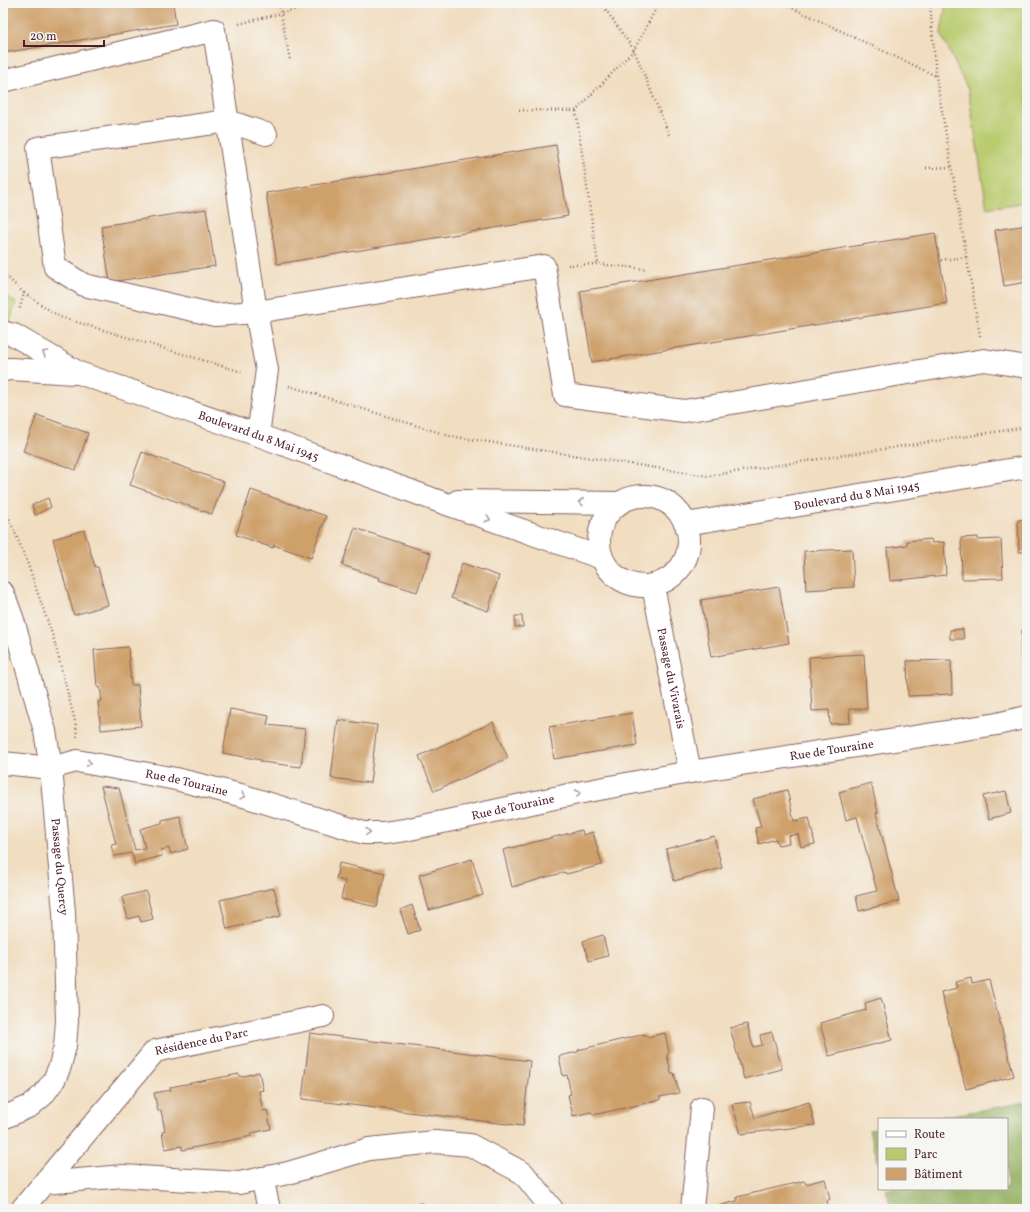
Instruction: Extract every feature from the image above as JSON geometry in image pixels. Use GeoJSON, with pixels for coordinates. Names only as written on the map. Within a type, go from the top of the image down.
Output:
{"type":"FeatureCollection","features":[{"type":"Feature","properties":{"kind":"street"},"geometry":{"type":"LineString","coordinates":[[3,81],[214,30],[256,312],[267,370],[258,435]]}},
{"type":"Feature","properties":{"kind":"street"},"geometry":{"type":"LineString","coordinates":[[266,134],[228,120],[38,148],[55,266],[84,285],[215,315],[256,312],[544,266],[564,395],[684,411],[984,360],[1027,367]]}},
{"type":"Feature","properties":{"kind":"street","name":"Boulevard du 8 Mai 1945"},"geometry":{"type":"LineString","coordinates":[[3,332],[14,335],[79,373],[258,435],[438,501],[602,558]]}},
{"type":"Feature","properties":{"kind":"street","name":"Boulevard du 8 Mai 1945"},"geometry":{"type":"LineString","coordinates":[[3,370],[11,369],[79,373]]}},
{"type":"Feature","properties":{"kind":"street","name":"Boulevard du 8 Mai 1945"},"geometry":{"type":"LineString","coordinates":[[686,524],[1027,467]]}},
{"type":"Feature","properties":{"kind":"street"},"geometry":{"type":"LineString","coordinates":[[651,496],[665,501],[678,511],[686,524],[689,538],[688,552],[683,565],[665,582],[653,586],[638,586],[623,581],[611,571],[602,558],[600,533],[610,511],[620,503],[635,497],[651,496]]}},
{"type":"Feature","properties":{"kind":"street","name":"Boulevard du 8 Mai 1945"},"geometry":{"type":"LineString","coordinates":[[438,501],[620,503]]}},
{"type":"Feature","properties":{"kind":"street","name":"Passage du Vivarais"},"geometry":{"type":"LineString","coordinates":[[653,586],[690,772]]}},
{"type":"Feature","properties":{"kind":"street","name":"Passage du Quercy"},"geometry":{"type":"LineString","coordinates":[[3,593],[13,620],[45,731],[51,768],[64,912],[67,1021],[65,1046],[60,1066],[54,1080],[43,1095],[30,1106],[3,1118]]}},
{"type":"Feature","properties":{"kind":"street","name":"Rue de Touraine"},"geometry":{"type":"LineString","coordinates":[[3,763],[51,768],[77,761],[176,779],[244,796],[364,833],[384,833],[405,830],[578,793],[690,772],[997,724],[1027,717]]}},
{"type":"Feature","properties":{"kind":"street","name":"Résidence du Parc"},"geometry":{"type":"LineString","coordinates":[[22,1209],[155,1051],[323,1016]]}},
{"type":"Feature","properties":{"kind":"street"},"geometry":{"type":"LineString","coordinates":[[692,1209],[702,1108]]}},
{"type":"Feature","properties":{"kind":"street"},"geometry":{"type":"LineString","coordinates":[[44,1183],[123,1176],[239,1183],[288,1173],[369,1149],[435,1142],[470,1145],[523,1173],[552,1209]]}},
{"type":"Feature","properties":{"kind":"street"},"geometry":{"type":"LineString","coordinates":[[262,1178],[269,1209]]}},
{"type":"Feature","properties":{"kind":"path"},"geometry":{"type":"LineString","coordinates":[[279,3],[290,60]]}},
{"type":"Feature","properties":{"kind":"path"},"geometry":{"type":"LineString","coordinates":[[214,30],[321,3]]}},
{"type":"Feature","properties":{"kind":"path"},"geometry":{"type":"LineString","coordinates":[[601,3],[634,50],[670,137]]}},
{"type":"Feature","properties":{"kind":"path"},"geometry":{"type":"LineString","coordinates":[[519,110],[576,111],[634,50],[659,3]]}},
{"type":"Feature","properties":{"kind":"path"},"geometry":{"type":"LineString","coordinates":[[782,3],[936,76]]}},
{"type":"Feature","properties":{"kind":"path"},"geometry":{"type":"LineString","coordinates":[[930,3],[936,76],[984,360]]}},
{"type":"Feature","properties":{"kind":"path"},"geometry":{"type":"LineString","coordinates":[[576,111],[598,264]]}},
{"type":"Feature","properties":{"kind":"path"},"geometry":{"type":"LineString","coordinates":[[926,168],[951,167]]}},
{"type":"Feature","properties":{"kind":"path"},"geometry":{"type":"LineString","coordinates":[[941,260],[967,257]]}},
{"type":"Feature","properties":{"kind":"path"},"geometry":{"type":"LineString","coordinates":[[544,266],[598,264],[646,269]]}},
{"type":"Feature","properties":{"kind":"path"},"geometry":{"type":"LineString","coordinates":[[24,293],[60,317],[450,436],[708,476],[1027,427]]}},
{"type":"Feature","properties":{"kind":"green space"},"geometry":{"type":"Polygon","coordinates":[[[946,3],[1027,3],[1027,202],[987,208],[968,90],[941,34],[946,3]]]}},
{"type":"Feature","properties":{"kind":"green space"},"geometry":{"type":"Polygon","coordinates":[[[3,293],[16,303],[9,324],[3,322],[3,293]]]}},
{"type":"Feature","properties":{"kind":"green space"},"geometry":{"type":"Polygon","coordinates":[[[1027,1102],[1027,1209],[891,1209],[886,1190],[1008,1190],[1008,1118],[935,1118],[1027,1102]]]}},
{"type":"Feature","properties":{"kind":"green space"},"geometry":{"type":"Polygon","coordinates":[[[878,1128],[878,1162],[869,1130],[878,1128]]]}},
{"type":"Feature","properties":{"kind":"building"},"geometry":{"type":"Polygon","coordinates":[[[3,3],[173,3],[176,24],[3,53],[3,3]]]}},
{"type":"Feature","properties":{"kind":"building"},"geometry":{"type":"Polygon","coordinates":[[[556,145],[568,216],[277,264],[266,193],[556,145]]]}},
{"type":"Feature","properties":{"kind":"building"},"geometry":{"type":"Polygon","coordinates":[[[206,209],[215,266],[110,282],[101,226],[206,209]]]}},
{"type":"Feature","properties":{"kind":"building"},"geometry":{"type":"Polygon","coordinates":[[[1027,225],[1027,282],[1004,286],[995,230],[1027,225]]]}},
{"type":"Feature","properties":{"kind":"building"},"geometry":{"type":"Polygon","coordinates":[[[935,233],[947,303],[592,362],[580,291],[935,233]]]}},
{"type":"Feature","properties":{"kind":"building"},"geometry":{"type":"Polygon","coordinates":[[[37,415],[88,433],[76,470],[23,451],[37,415]]]}},
{"type":"Feature","properties":{"kind":"building"},"geometry":{"type":"Polygon","coordinates":[[[142,452],[224,482],[212,514],[130,485],[142,452]]]}},
{"type":"Feature","properties":{"kind":"building"},"geometry":{"type":"Polygon","coordinates":[[[251,490],[326,516],[311,558],[274,545],[273,548],[236,535],[251,490]]]}},
{"type":"Feature","properties":{"kind":"building"},"geometry":{"type":"Polygon","coordinates":[[[48,498],[51,507],[35,515],[32,505],[48,498]]]}},
{"type":"Feature","properties":{"kind":"building"},"geometry":{"type":"Polygon","coordinates":[[[1027,519],[1027,552],[1019,552],[1018,520],[1027,519]]]}},
{"type":"Feature","properties":{"kind":"building"},"geometry":{"type":"Polygon","coordinates":[[[355,528],[431,553],[417,592],[379,580],[380,578],[342,565],[355,528]]]}},
{"type":"Feature","properties":{"kind":"building"},"geometry":{"type":"Polygon","coordinates":[[[84,530],[95,567],[98,567],[108,605],[74,615],[53,539],[84,530]]]}},
{"type":"Feature","properties":{"kind":"building"},"geometry":{"type":"Polygon","coordinates":[[[978,537],[978,540],[1001,539],[1003,578],[962,579],[961,538],[978,537]]]}},
{"type":"Feature","properties":{"kind":"building"},"geometry":{"type":"Polygon","coordinates":[[[931,539],[932,543],[944,542],[946,575],[890,581],[887,548],[907,545],[907,541],[931,539]]]}},
{"type":"Feature","properties":{"kind":"building"},"geometry":{"type":"Polygon","coordinates":[[[852,549],[854,587],[806,590],[804,551],[852,549]]]}},
{"type":"Feature","properties":{"kind":"building"},"geometry":{"type":"Polygon","coordinates":[[[462,563],[499,576],[488,611],[451,598],[462,563]]]}},
{"type":"Feature","properties":{"kind":"building"},"geometry":{"type":"Polygon","coordinates":[[[779,587],[789,643],[711,657],[701,600],[779,587]]]}},
{"type":"Feature","properties":{"kind":"building"},"geometry":{"type":"Polygon","coordinates":[[[515,616],[522,616],[523,627],[515,627],[515,616]]]}},
{"type":"Feature","properties":{"kind":"building"},"geometry":{"type":"Polygon","coordinates":[[[963,629],[964,639],[950,639],[950,630],[963,629]]]}},
{"type":"Feature","properties":{"kind":"building"},"geometry":{"type":"Polygon","coordinates":[[[1022,630],[1027,630],[1027,667],[1023,667],[1022,630]]]}},
{"type":"Feature","properties":{"kind":"building"},"geometry":{"type":"Polygon","coordinates":[[[128,647],[131,685],[138,685],[141,726],[101,730],[98,702],[102,701],[100,687],[97,687],[94,650],[128,647]]]}},
{"type":"Feature","properties":{"kind":"building"},"geometry":{"type":"Polygon","coordinates":[[[864,654],[867,709],[849,709],[850,723],[830,724],[829,710],[812,711],[809,657],[864,654]]]}},
{"type":"Feature","properties":{"kind":"building"},"geometry":{"type":"Polygon","coordinates":[[[951,660],[952,694],[908,696],[907,661],[951,660]]]}},
{"type":"Feature","properties":{"kind":"building"},"geometry":{"type":"Polygon","coordinates":[[[230,709],[269,716],[267,725],[305,729],[301,767],[261,762],[261,760],[223,753],[230,709]]]}},
{"type":"Feature","properties":{"kind":"building"},"geometry":{"type":"Polygon","coordinates":[[[632,713],[637,745],[554,759],[549,727],[632,713]]]}},
{"type":"Feature","properties":{"kind":"building"},"geometry":{"type":"Polygon","coordinates":[[[338,720],[377,725],[370,783],[331,778],[338,720]]]}},
{"type":"Feature","properties":{"kind":"building"},"geometry":{"type":"Polygon","coordinates":[[[493,722],[508,758],[434,791],[419,756],[493,722]]]}},
{"type":"Feature","properties":{"kind":"building"},"geometry":{"type":"Polygon","coordinates":[[[871,783],[878,812],[876,813],[899,901],[859,911],[856,896],[877,891],[857,817],[846,820],[839,792],[871,783]]]}},
{"type":"Feature","properties":{"kind":"building"},"geometry":{"type":"Polygon","coordinates":[[[101,786],[119,788],[135,850],[145,848],[140,829],[162,823],[162,820],[180,816],[188,849],[171,854],[169,848],[161,850],[162,856],[138,862],[138,864],[135,864],[132,853],[114,856],[111,845],[116,844],[101,786]]]}},
{"type":"Feature","properties":{"kind":"building"},"geometry":{"type":"Polygon","coordinates":[[[787,790],[794,821],[809,818],[815,844],[801,847],[798,834],[788,836],[789,843],[778,845],[776,839],[759,844],[755,828],[761,827],[753,799],[787,790]]]}},
{"type":"Feature","properties":{"kind":"building"},"geometry":{"type":"Polygon","coordinates":[[[1006,791],[1011,813],[989,819],[983,796],[1006,791]]]}},
{"type":"Feature","properties":{"kind":"building"},"geometry":{"type":"Polygon","coordinates":[[[582,830],[583,835],[593,832],[602,865],[566,874],[565,872],[512,887],[503,850],[582,830]]]}},
{"type":"Feature","properties":{"kind":"building"},"geometry":{"type":"Polygon","coordinates":[[[714,836],[722,868],[674,881],[666,849],[714,836]]]}},
{"type":"Feature","properties":{"kind":"building"},"geometry":{"type":"Polygon","coordinates":[[[472,859],[483,895],[429,910],[419,875],[472,859]]]}},
{"type":"Feature","properties":{"kind":"building"},"geometry":{"type":"Polygon","coordinates":[[[339,863],[385,873],[377,907],[341,899],[345,881],[336,879],[339,863]]]}},
{"type":"Feature","properties":{"kind":"building"},"geometry":{"type":"Polygon","coordinates":[[[274,888],[281,916],[227,929],[220,900],[274,888]]]}},
{"type":"Feature","properties":{"kind":"building"},"geometry":{"type":"Polygon","coordinates":[[[146,891],[153,919],[141,922],[139,916],[128,919],[122,897],[146,891]]]}},
{"type":"Feature","properties":{"kind":"building"},"geometry":{"type":"Polygon","coordinates":[[[412,905],[420,930],[408,934],[400,910],[412,905]]]}},
{"type":"Feature","properties":{"kind":"building"},"geometry":{"type":"Polygon","coordinates":[[[603,935],[608,956],[589,961],[583,941],[603,935]]]}},
{"type":"Feature","properties":{"kind":"building"},"geometry":{"type":"Polygon","coordinates":[[[971,978],[972,984],[989,980],[1014,1076],[966,1089],[941,992],[957,988],[955,982],[971,978]]]}},
{"type":"Feature","properties":{"kind":"building"},"geometry":{"type":"Polygon","coordinates":[[[881,998],[892,1040],[829,1056],[820,1023],[866,1010],[865,1003],[881,998]]]}},
{"type":"Feature","properties":{"kind":"building"},"geometry":{"type":"Polygon","coordinates":[[[747,1024],[753,1047],[762,1045],[760,1035],[772,1032],[782,1069],[744,1079],[730,1028],[747,1024]]]}},
{"type":"Feature","properties":{"kind":"building"},"geometry":{"type":"Polygon","coordinates":[[[310,1033],[530,1061],[523,1126],[302,1099],[310,1033]]]}},
{"type":"Feature","properties":{"kind":"building"},"geometry":{"type":"Polygon","coordinates":[[[665,1033],[669,1052],[667,1055],[671,1073],[674,1073],[679,1093],[660,1097],[660,1100],[593,1115],[591,1112],[573,1116],[568,1095],[571,1094],[567,1075],[563,1076],[559,1056],[645,1034],[647,1037],[665,1033]]]}},
{"type":"Feature","properties":{"kind":"building"},"geometry":{"type":"Polygon","coordinates":[[[259,1072],[263,1090],[259,1091],[263,1111],[267,1110],[271,1129],[251,1133],[252,1136],[182,1150],[182,1146],[165,1149],[162,1132],[165,1131],[161,1110],[158,1111],[154,1093],[171,1090],[170,1087],[239,1074],[240,1077],[259,1072]]]}},
{"type":"Feature","properties":{"kind":"building"},"geometry":{"type":"Polygon","coordinates":[[[750,1102],[755,1118],[809,1102],[815,1125],[741,1134],[732,1104],[750,1102]]]}},
{"type":"Feature","properties":{"kind":"building"},"geometry":{"type":"Polygon","coordinates":[[[825,1179],[830,1199],[827,1201],[829,1209],[719,1209],[718,1206],[737,1201],[737,1197],[804,1181],[806,1184],[825,1179]]]}},
{"type":"Feature","properties":{"kind":"building"},"geometry":{"type":"Polygon","coordinates":[[[422,1203],[423,1209],[388,1209],[402,1205],[404,1208],[422,1203]]]}}]}
